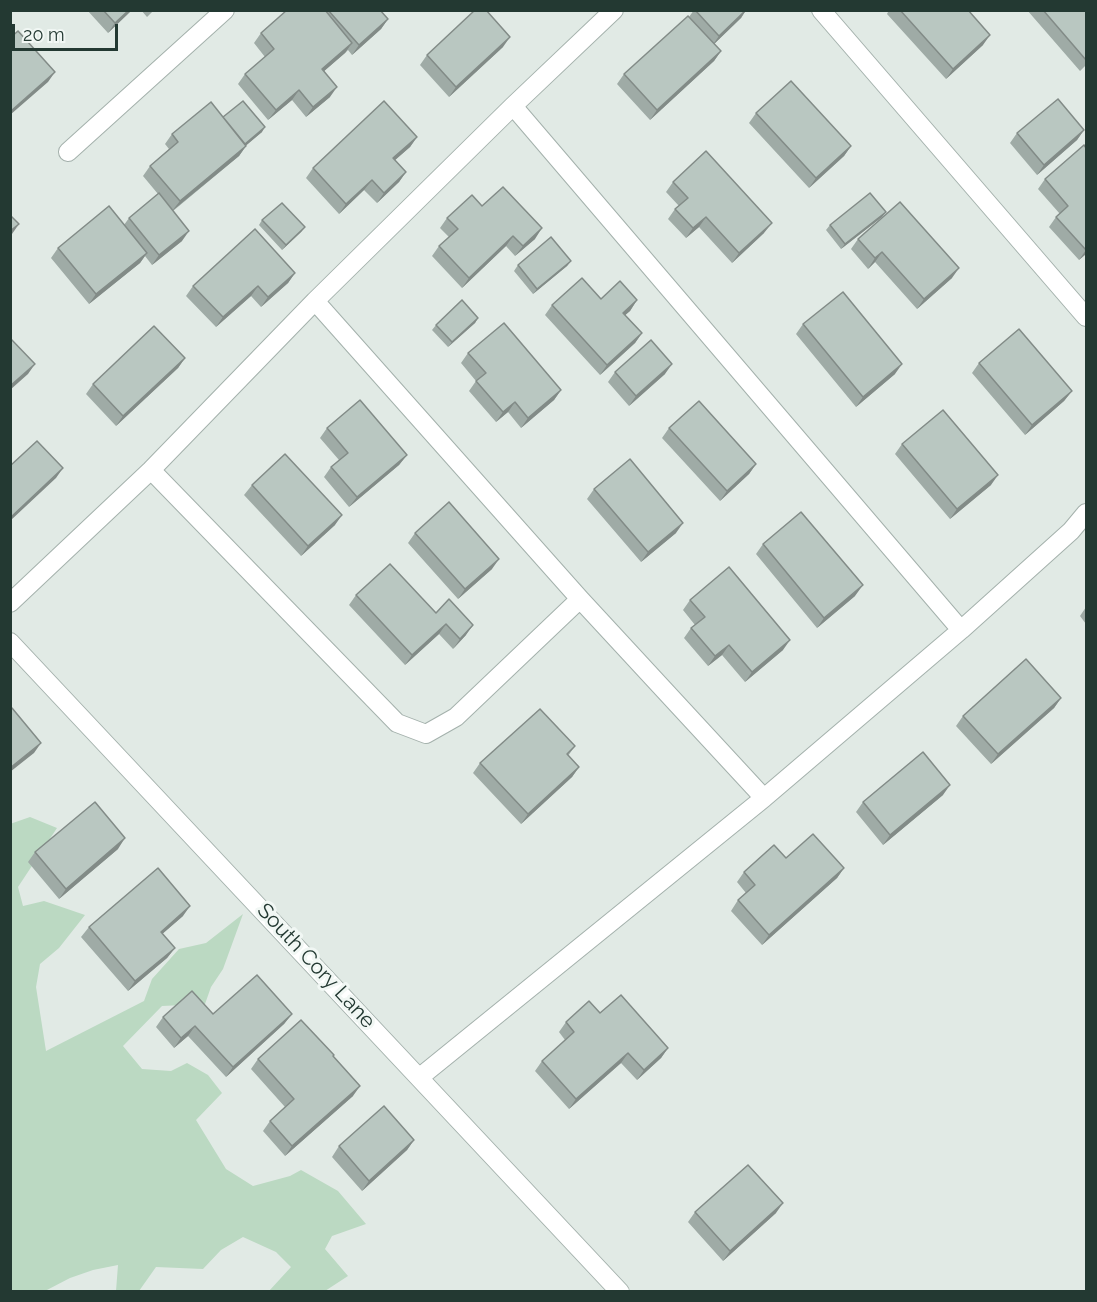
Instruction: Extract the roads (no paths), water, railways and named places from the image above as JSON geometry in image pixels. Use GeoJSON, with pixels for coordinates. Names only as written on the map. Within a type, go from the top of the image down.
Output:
{"type":"FeatureCollection","features":[{"type":"Feature","properties":{"kind":"street"},"geometry":{"type":"LineString","coordinates":[[68,152],[225,10]]}},
{"type":"Feature","properties":{"kind":"street"},"geometry":{"type":"LineString","coordinates":[[10,603],[151,470],[315,301],[614,10]]}},
{"type":"Feature","properties":{"kind":"street"},"geometry":{"type":"LineString","coordinates":[[821,10],[1086,317]]}},
{"type":"Feature","properties":{"kind":"street"},"geometry":{"type":"LineString","coordinates":[[513,106],[961,630]]}},
{"type":"Feature","properties":{"kind":"street"},"geometry":{"type":"LineString","coordinates":[[315,301],[580,599],[764,798]]}},
{"type":"Feature","properties":{"kind":"street"},"geometry":{"type":"LineString","coordinates":[[151,470],[397,723],[426,734],[456,717],[580,599]]}},
{"type":"Feature","properties":{"kind":"street"},"geometry":{"type":"LineString","coordinates":[[420,1077],[764,798],[961,630],[1071,531],[1086,513]]}},
{"type":"Feature","properties":{"kind":"street","name":"South Cory Lane"},"geometry":{"type":"LineString","coordinates":[[10,642],[620,1292]]}}]}
